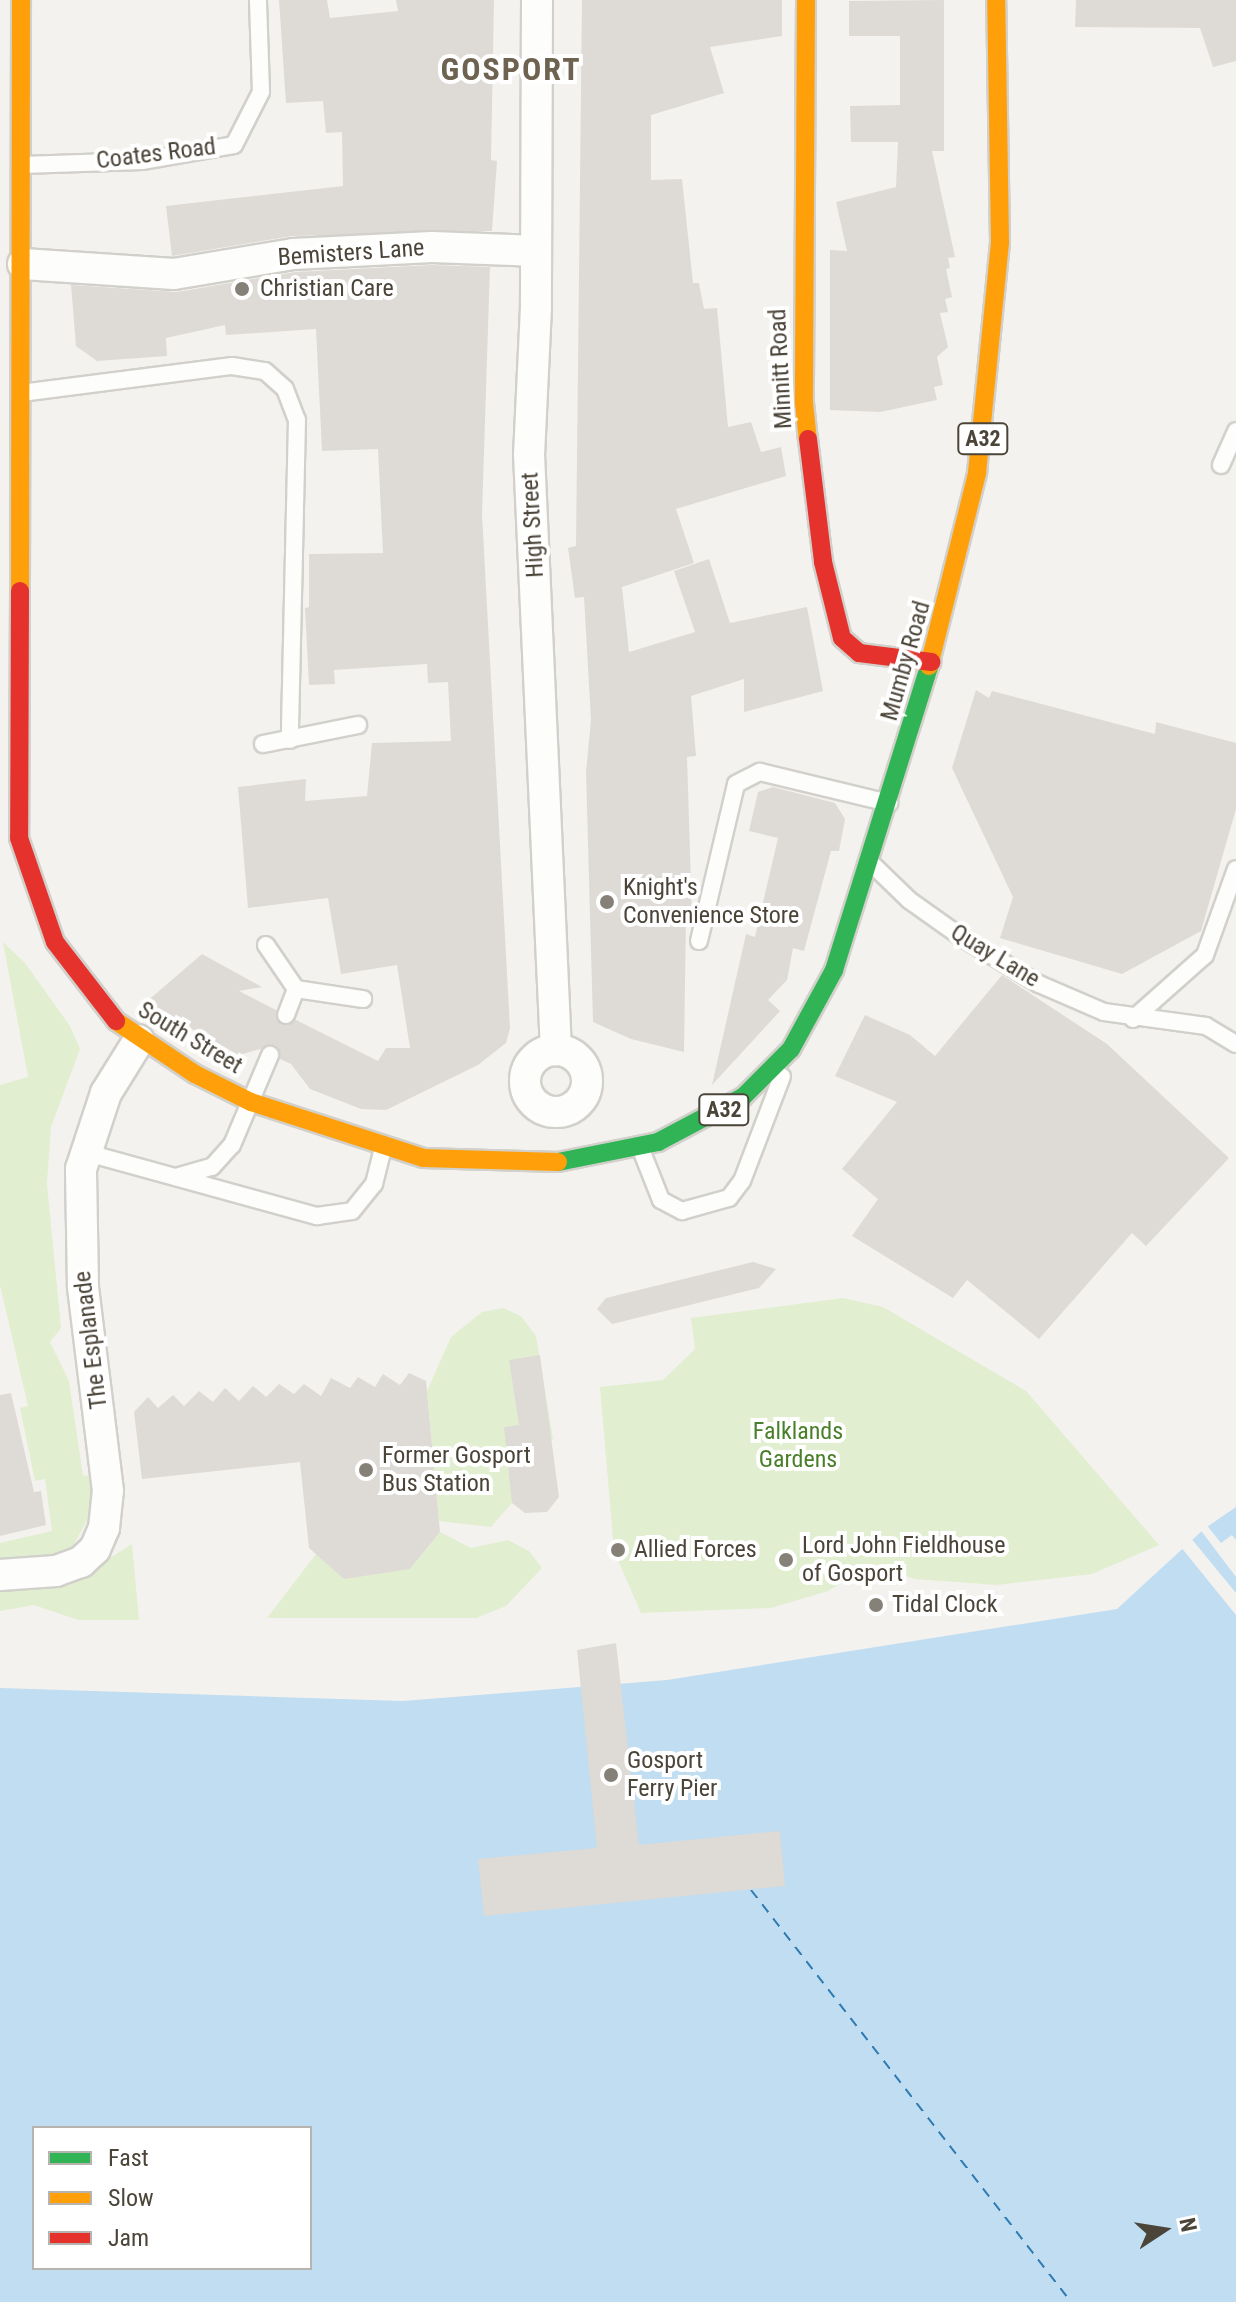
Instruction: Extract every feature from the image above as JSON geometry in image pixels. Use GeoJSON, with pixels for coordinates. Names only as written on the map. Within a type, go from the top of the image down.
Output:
{"type":"FeatureCollection","features":[{"type":"Feature","properties":{"kind":"main road","name":"South Street"},"geometry":{"type":"LineString","coordinates":[[21,0],[22,165],[12,264],[19,393],[9,500],[19,838],[55,942],[107,1015],[139,1040],[251,1102],[383,1146],[448,1162],[558,1162]]}},
{"type":"Feature","properties":{"kind":"main road","name":"Minnitt Road"},"geometry":{"type":"LineString","coordinates":[[806,0],[804,403],[823,562],[842,638],[859,653],[931,662]]}},
{"type":"Feature","properties":{"kind":"main road","name":"Mumby Road"},"geometry":{"type":"LineString","coordinates":[[558,1162],[640,1147],[728,1107],[774,1071],[791,1049],[834,970],[872,864],[961,553],[992,368],[1001,191],[996,0]]}},
{"type":"Feature","properties":{"kind":"street","name":"High Street"},"geometry":{"type":"LineString","coordinates":[[537,0],[536,251],[529,454],[556,1050]]}},
{"type":"Feature","properties":{"kind":"street","name":"Bemisters Lane"},"geometry":{"type":"LineString","coordinates":[[12,264],[174,274],[293,254],[432,247],[536,251]]}},
{"type":"Feature","properties":{"kind":"street","name":"The Esplanade"},"geometry":{"type":"LineString","coordinates":[[0,1575],[72,1565],[89,1557],[100,1540],[108,1504],[81,1262],[84,1152],[106,1093],[139,1040]]}},
{"type":"Feature","properties":{"kind":"street"},"geometry":{"type":"LineString","coordinates":[[556,1050],[576,1057],[587,1075],[577,1105],[557,1113],[531,1100],[525,1082],[538,1056],[556,1050]]}},
{"type":"Feature","properties":{"kind":"street"},"geometry":{"type":"LineString","coordinates":[[557,1113],[558,1162]]}},
{"type":"Feature","properties":{"kind":"lane","name":"Coates Road"},"geometry":{"type":"LineString","coordinates":[[22,165],[142,161],[234,145],[261,92],[258,0]]}},
{"type":"Feature","properties":{"kind":"lane"},"geometry":{"type":"LineString","coordinates":[[19,393],[232,366],[265,371],[285,389],[297,420],[290,740]]}},
{"type":"Feature","properties":{"kind":"lane"},"geometry":{"type":"LineString","coordinates":[[1221,465],[1236,431]]}},
{"type":"Feature","properties":{"kind":"lane"},"geometry":{"type":"LineString","coordinates":[[263,744],[358,725]]}},
{"type":"Feature","properties":{"kind":"lane"},"geometry":{"type":"LineString","coordinates":[[699,941],[736,784],[760,772],[890,803]]}},
{"type":"Feature","properties":{"kind":"lane","name":"Quay Lane"},"geometry":{"type":"LineString","coordinates":[[872,864],[909,900],[976,947],[1053,990],[1104,1012],[1133,1019],[1206,1026],[1236,1044]]}},
{"type":"Feature","properties":{"kind":"lane"},"geometry":{"type":"LineString","coordinates":[[1133,1019],[1205,955],[1236,869]]}},
{"type":"Feature","properties":{"kind":"lane"},"geometry":{"type":"LineString","coordinates":[[266,945],[296,989],[363,999]]}},
{"type":"Feature","properties":{"kind":"lane"},"geometry":{"type":"LineString","coordinates":[[286,1015],[296,989]]}},
{"type":"Feature","properties":{"kind":"lane"},"geometry":{"type":"LineString","coordinates":[[640,1147],[661,1200],[682,1211],[729,1198],[742,1181],[791,1049]]}},
{"type":"Feature","properties":{"kind":"lane"},"geometry":{"type":"LineString","coordinates":[[175,1177],[212,1167],[232,1145],[270,1055]]}},
{"type":"Feature","properties":{"kind":"lane"},"geometry":{"type":"LineString","coordinates":[[84,1152],[317,1216],[352,1211],[374,1184],[383,1146]]}},
{"type":"Feature","properties":{"kind":"green space"},"geometry":{"type":"Polygon","coordinates":[[[3,942],[25,963],[70,1026],[80,1049],[51,1127],[47,1184],[61,1328],[50,1342],[69,1381],[83,1476],[92,1475],[91,1513],[68,1555],[97,1566],[132,1544],[139,1620],[78,1620],[34,1605],[0,1611],[0,1543],[52,1531],[45,1479],[35,1481],[20,1408],[28,1406],[0,1285],[0,1085],[28,1077],[3,942]]]}},
{"type":"Feature","properties":{"kind":"green space","name":"Falklands Gardens"},"geometry":{"type":"Polygon","coordinates":[[[843,1298],[883,1307],[1026,1391],[1159,1545],[1092,1574],[997,1585],[914,1579],[874,1564],[828,1591],[771,1608],[641,1613],[614,1551],[600,1387],[663,1380],[695,1349],[691,1318],[843,1298]]]}},
{"type":"Feature","properties":{"kind":"green space"},"geometry":{"type":"Polygon","coordinates":[[[503,1308],[521,1316],[536,1336],[553,1439],[514,1447],[512,1503],[491,1527],[439,1521],[427,1391],[451,1337],[482,1312],[503,1308]]]}},
{"type":"Feature","properties":{"kind":"green space"},"geometry":{"type":"Polygon","coordinates":[[[440,1532],[471,1548],[508,1540],[529,1551],[542,1568],[506,1606],[476,1618],[267,1618],[316,1554],[410,1569],[440,1532]]]}},
{"type":"Feature","properties":{"kind":"water"},"geometry":{"type":"Polygon","coordinates":[[[1236,1507],[1236,2302],[0,2302],[0,1688],[403,1701],[667,1680],[1117,1609],[1204,1529],[1236,1507]]]}},
{"type":"Feature","properties":{"kind":"pier"},"geometry":{"type":"Polygon","coordinates":[[[1205,1523],[1221,1543],[1232,1535],[1236,1540],[1236,1577],[1199,1528],[1205,1523]]]}},
{"type":"Feature","properties":{"kind":"pier"},"geometry":{"type":"Polygon","coordinates":[[[1190,1537],[1236,1593],[1236,1615],[1180,1546],[1190,1537]]]}},
{"type":"Feature","properties":{"kind":"building"},"geometry":{"type":"Polygon","coordinates":[[[279,0],[327,0],[330,18],[398,11],[396,0],[494,0],[491,160],[497,161],[492,231],[292,236],[172,256],[166,206],[343,186],[342,132],[326,133],[323,101],[286,103],[279,0]]]}},
{"type":"Feature","properties":{"kind":"building"},"geometry":{"type":"Polygon","coordinates":[[[582,0],[782,0],[782,36],[710,47],[724,93],[651,115],[651,180],[682,179],[693,283],[699,283],[704,309],[717,308],[728,427],[751,422],[761,452],[781,447],[786,476],[676,509],[694,563],[622,587],[629,652],[695,632],[674,571],[709,559],[730,623],[807,607],[823,691],[744,712],[744,679],[691,696],[696,756],[687,757],[692,917],[686,917],[684,1052],[631,1039],[593,1022],[586,772],[591,720],[584,597],[575,598],[568,548],[576,546],[582,0]]]}},
{"type":"Feature","properties":{"kind":"building"},"geometry":{"type":"Polygon","coordinates":[[[944,0],[944,151],[932,151],[955,257],[948,258],[950,268],[946,269],[952,297],[945,299],[948,312],[940,313],[948,347],[937,357],[943,385],[934,387],[937,400],[880,412],[830,410],[830,250],[847,251],[836,202],[896,187],[898,142],[851,142],[850,106],[900,105],[900,36],[849,36],[849,1],[944,0]]]}},
{"type":"Feature","properties":{"kind":"building"},"geometry":{"type":"Polygon","coordinates":[[[1076,0],[1236,0],[1236,61],[1213,67],[1200,28],[1075,27],[1076,0]]]}},
{"type":"Feature","properties":{"kind":"building"},"geometry":{"type":"Polygon","coordinates":[[[432,265],[490,267],[482,514],[510,1028],[506,1043],[478,1065],[386,1110],[361,1109],[310,1089],[291,1064],[280,1059],[275,1045],[239,1055],[145,1003],[202,954],[262,987],[239,991],[276,1010],[281,1025],[296,1020],[378,1061],[386,1048],[410,1048],[397,965],[341,974],[328,898],[248,908],[238,787],[306,779],[305,801],[367,796],[372,743],[451,741],[448,682],[428,683],[427,664],[334,670],[335,684],[309,685],[305,608],[309,607],[309,554],[383,553],[378,449],[322,451],[316,329],[226,335],[225,325],[166,338],[167,356],[97,361],[76,346],[71,285],[177,292],[295,272],[432,265]]]}},
{"type":"Feature","properties":{"kind":"building"},"geometry":{"type":"Polygon","coordinates":[[[976,690],[989,698],[992,691],[1155,734],[1156,722],[1236,743],[1236,809],[1201,931],[1122,974],[1000,938],[1013,897],[952,768],[976,690]]]}},
{"type":"Feature","properties":{"kind":"building"},"geometry":{"type":"Polygon","coordinates":[[[773,787],[835,803],[845,819],[839,851],[831,851],[804,951],[793,948],[787,980],[768,1000],[780,1011],[712,1085],[746,934],[755,937],[778,838],[749,831],[758,792],[773,787]]]}},
{"type":"Feature","properties":{"kind":"building"},"geometry":{"type":"Polygon","coordinates":[[[1002,975],[1107,1044],[1229,1158],[1146,1246],[1132,1233],[1039,1339],[967,1280],[953,1298],[852,1236],[878,1199],[842,1169],[897,1102],[835,1076],[865,1015],[910,1035],[935,1056],[1002,975]]]}},
{"type":"Feature","properties":{"kind":"building"},"geometry":{"type":"Polygon","coordinates":[[[753,1262],[776,1269],[759,1288],[612,1324],[597,1309],[606,1298],[753,1262]]]}},
{"type":"Feature","properties":{"kind":"building"},"geometry":{"type":"Polygon","coordinates":[[[540,1355],[559,1497],[547,1512],[525,1513],[512,1503],[504,1427],[519,1425],[509,1360],[540,1355]]]}},
{"type":"Feature","properties":{"kind":"building","name":"Former Gosport Bus Station"},"geometry":{"type":"Polygon","coordinates":[[[409,1373],[426,1381],[440,1532],[410,1569],[344,1579],[309,1548],[300,1462],[142,1479],[134,1412],[148,1397],[158,1408],[173,1395],[184,1406],[199,1391],[213,1402],[225,1388],[239,1401],[253,1386],[266,1397],[279,1384],[294,1394],[304,1384],[321,1396],[331,1378],[350,1388],[358,1377],[375,1387],[383,1374],[400,1385],[409,1373]]]}},
{"type":"Feature","properties":{"kind":"building"},"geometry":{"type":"Polygon","coordinates":[[[11,1393],[34,1492],[41,1491],[46,1525],[0,1536],[0,1395],[11,1393]]]}},
{"type":"Feature","properties":{"kind":"building","name":"Gosport Ferry Pier"},"geometry":{"type":"Polygon","coordinates":[[[616,1643],[639,1845],[780,1831],[785,1886],[484,1916],[478,1859],[597,1848],[577,1650],[616,1643]]]}},
{"type":"Feature","properties":{"kind":"ferry route"},"geometry":{"type":"LineString","coordinates":[[751,1890],[1071,2302]]}},
{"type":"Feature","properties":{"kind":"traffic: fast"},"geometry":{"type":"LineString","coordinates":[[558,1162],[658,1142],[743,1097],[791,1049],[834,970],[929,666]]}},
{"type":"Feature","properties":{"kind":"traffic: slow"},"geometry":{"type":"LineString","coordinates":[[20,591],[21,0]]}},
{"type":"Feature","properties":{"kind":"traffic: slow"},"geometry":{"type":"LineString","coordinates":[[806,0],[804,403],[808,439]]}},
{"type":"Feature","properties":{"kind":"traffic: slow"},"geometry":{"type":"LineString","coordinates":[[929,666],[977,473],[1000,242],[996,0]]}},
{"type":"Feature","properties":{"kind":"traffic: slow"},"geometry":{"type":"LineString","coordinates":[[116,1021],[195,1074],[251,1102],[423,1158],[558,1162]]}},
{"type":"Feature","properties":{"kind":"traffic: jam"},"geometry":{"type":"LineString","coordinates":[[808,439],[823,562],[842,638],[859,653],[931,662]]}},
{"type":"Feature","properties":{"kind":"traffic: jam"},"geometry":{"type":"LineString","coordinates":[[20,591],[19,838],[55,942],[116,1021]]}},
{"type":"Feature","properties":{"kind":"place","name":"Christian Care"},"geometry":{"type":"Point","coordinates":[242,289]}},
{"type":"Feature","properties":{"kind":"place","name":"Knight's Convenience Store"},"geometry":{"type":"Point","coordinates":[607,902]}},
{"type":"Feature","properties":{"kind":"place","name":"Former Gosport Bus Station"},"geometry":{"type":"Point","coordinates":[366,1470]}},
{"type":"Feature","properties":{"kind":"place","name":"Allied Forces"},"geometry":{"type":"Point","coordinates":[618,1550]}},
{"type":"Feature","properties":{"kind":"place","name":"Lord John Fieldhouse of Gosport"},"geometry":{"type":"Point","coordinates":[786,1560]}},
{"type":"Feature","properties":{"kind":"place","name":"Tidal Clock"},"geometry":{"type":"Point","coordinates":[876,1605]}},
{"type":"Feature","properties":{"kind":"place","name":"Gosport Ferry Pier"},"geometry":{"type":"Point","coordinates":[611,1775]}},
{"type":"Feature","properties":{"kind":"district","name":"GOSPORT"},"geometry":{"type":"Point","coordinates":[511,69]}}]}
